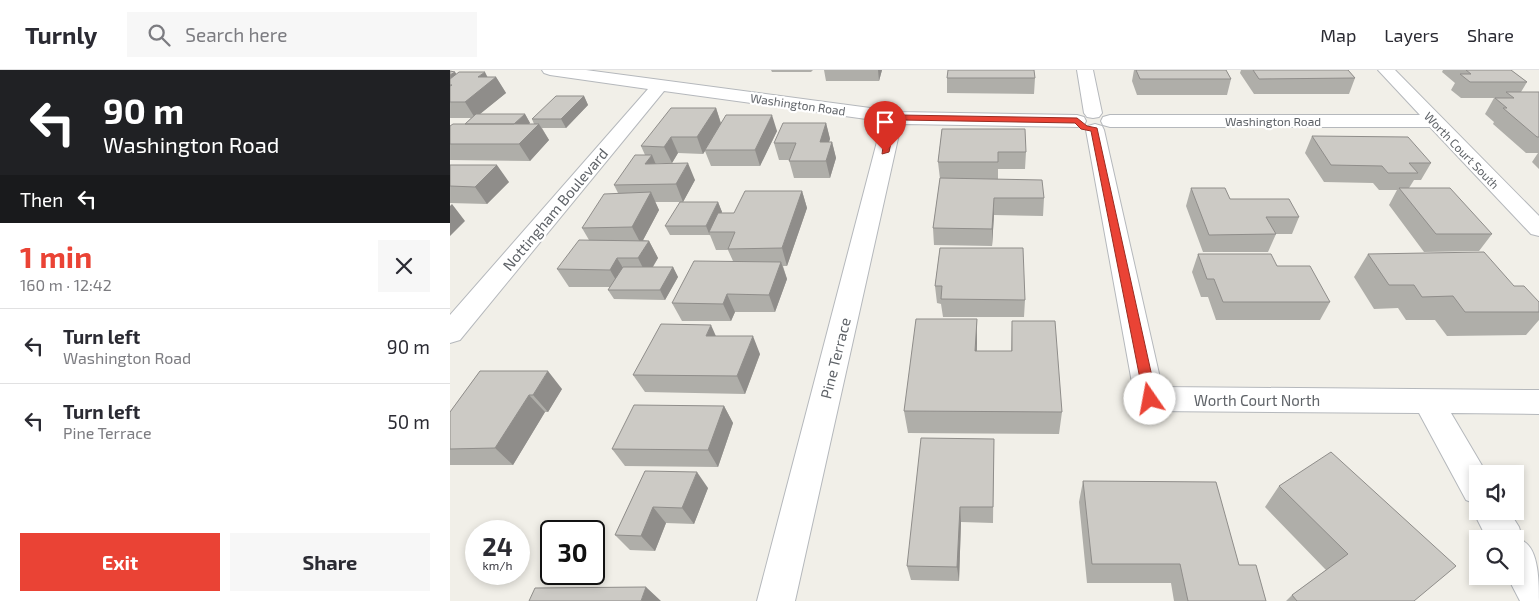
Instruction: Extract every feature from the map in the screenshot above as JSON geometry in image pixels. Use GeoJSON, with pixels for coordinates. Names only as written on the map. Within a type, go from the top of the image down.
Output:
{"type":"FeatureCollection","features":[{"type":"Feature","properties":{"kind":"street","name":"Washington Road"},"geometry":{"type":"LineString","coordinates":[[550,70],[900,118],[1094,121],[1435,121]]}},
{"type":"Feature","properties":{"kind":"street","name":"Worth Court North"},"geometry":{"type":"LineString","coordinates":[[1084,70],[1150,399],[1428,401]]}},
{"type":"Feature","properties":{"kind":"street","name":"Worth Court South"},"geometry":{"type":"LineString","coordinates":[[1386,70],[1539,229]]}},
{"type":"Feature","properties":{"kind":"street","name":"Nottingham Boulevard"},"geometry":{"type":"LineString","coordinates":[[450,333],[660,85]]}},
{"type":"Feature","properties":{"kind":"street","name":"Pine Terrace"},"geometry":{"type":"LineString","coordinates":[[776,601],[889,134],[900,118]]}},
{"type":"Feature","properties":{"kind":"street"},"geometry":{"type":"LineString","coordinates":[[1428,401],[1539,402]]}},
{"type":"Feature","properties":{"kind":"street"},"geometry":{"type":"LineString","coordinates":[[1428,401],[1469,473]]}},
{"type":"Feature","properties":{"kind":"street"},"geometry":{"type":"LineString","coordinates":[[1524,570],[1539,596]]}},
{"type":"Feature","properties":{"kind":"building"},"geometry":{"type":"Polygon","coordinates":[[[948,70],[1034,70],[1035,78],[947,78],[948,70]]]}},
{"type":"Feature","properties":{"kind":"building"},"geometry":{"type":"Polygon","coordinates":[[[1136,70],[1226,70],[1231,79],[1140,79],[1136,70]]]}},
{"type":"Feature","properties":{"kind":"building"},"geometry":{"type":"Polygon","coordinates":[[[1253,70],[1348,70],[1355,78],[1259,79],[1253,70]]]}},
{"type":"Feature","properties":{"kind":"building"},"geometry":{"type":"Polygon","coordinates":[[[1466,70],[1511,70],[1527,82],[1470,82],[1460,74],[1471,74],[1466,70]]]}},
{"type":"Feature","properties":{"kind":"building"},"geometry":{"type":"Polygon","coordinates":[[[459,72],[485,72],[478,77],[496,77],[465,102],[450,102],[450,86],[452,85],[450,85],[450,79],[459,72]]]}},
{"type":"Feature","properties":{"kind":"building"},"geometry":{"type":"Polygon","coordinates":[[[1506,92],[1539,92],[1539,137],[1503,108],[1507,108],[1495,98],[1514,98],[1506,92]]]}},
{"type":"Feature","properties":{"kind":"building"},"geometry":{"type":"Polygon","coordinates":[[[556,96],[584,96],[561,119],[532,119],[556,96]]]}},
{"type":"Feature","properties":{"kind":"building"},"geometry":{"type":"Polygon","coordinates":[[[671,108],[716,108],[697,137],[671,137],[664,147],[641,146],[671,108]]]}},
{"type":"Feature","properties":{"kind":"building"},"geometry":{"type":"Polygon","coordinates":[[[476,114],[525,114],[514,124],[465,124],[476,114]]]}},
{"type":"Feature","properties":{"kind":"building"},"geometry":{"type":"Polygon","coordinates":[[[726,115],[772,115],[755,150],[705,150],[726,115]]]}},
{"type":"Feature","properties":{"kind":"building"},"geometry":{"type":"Polygon","coordinates":[[[783,123],[826,123],[820,142],[832,142],[826,161],[789,161],[796,143],[774,143],[783,123]]]}},
{"type":"Feature","properties":{"kind":"building"},"geometry":{"type":"Polygon","coordinates":[[[453,124],[539,124],[519,144],[450,144],[450,126],[453,124]]]}},
{"type":"Feature","properties":{"kind":"building"},"geometry":{"type":"Polygon","coordinates":[[[942,129],[1025,129],[1026,152],[998,152],[998,162],[938,162],[942,129]]]}},
{"type":"Feature","properties":{"kind":"building"},"geometry":{"type":"Polygon","coordinates":[[[1312,136],[1408,137],[1431,163],[1409,163],[1418,173],[1388,173],[1382,166],[1331,165],[1312,136]]]}},
{"type":"Feature","properties":{"kind":"building"},"geometry":{"type":"Polygon","coordinates":[[[635,155],[652,155],[645,164],[688,163],[676,184],[614,185],[635,155]]]}},
{"type":"Feature","properties":{"kind":"building"},"geometry":{"type":"Polygon","coordinates":[[[450,165],[497,165],[475,187],[450,186],[450,165]]]}},
{"type":"Feature","properties":{"kind":"building"},"geometry":{"type":"Polygon","coordinates":[[[940,178],[1042,180],[1044,198],[994,198],[992,229],[933,228],[940,178]]]}},
{"type":"Feature","properties":{"kind":"building"},"geometry":{"type":"Polygon","coordinates":[[[1191,188],[1225,188],[1230,199],[1289,199],[1299,217],[1266,217],[1276,234],[1209,235],[1191,188]]]}},
{"type":"Feature","properties":{"kind":"building"},"geometry":{"type":"Polygon","coordinates":[[[1399,188],[1450,188],[1492,234],[1436,234],[1399,188]]]}},
{"type":"Feature","properties":{"kind":"building"},"geometry":{"type":"Polygon","coordinates":[[[745,191],[802,191],[782,248],[728,249],[735,232],[709,232],[718,213],[734,213],[745,191]]]}},
{"type":"Feature","properties":{"kind":"building"},"geometry":{"type":"Polygon","coordinates":[[[651,192],[632,227],[582,228],[604,194],[651,192]]]}},
{"type":"Feature","properties":{"kind":"building"},"geometry":{"type":"Polygon","coordinates":[[[680,202],[718,202],[706,226],[665,226],[680,202]]]}},
{"type":"Feature","properties":{"kind":"building"},"geometry":{"type":"Polygon","coordinates":[[[579,240],[649,241],[638,258],[617,258],[610,270],[557,269],[579,240]]]}},
{"type":"Feature","properties":{"kind":"building"},"geometry":{"type":"Polygon","coordinates":[[[940,248],[1023,248],[1025,300],[941,299],[942,286],[935,286],[940,248]]]}},
{"type":"Feature","properties":{"kind":"building"},"geometry":{"type":"Polygon","coordinates":[[[1484,252],[1514,286],[1524,286],[1539,302],[1539,312],[1465,312],[1453,296],[1422,297],[1414,285],[1389,285],[1368,254],[1484,252]]]}},
{"type":"Feature","properties":{"kind":"building"},"geometry":{"type":"Polygon","coordinates":[[[1198,254],[1271,254],[1277,266],[1310,266],[1330,302],[1223,302],[1214,279],[1207,279],[1198,254]]]}},
{"type":"Feature","properties":{"kind":"building"},"geometry":{"type":"Polygon","coordinates":[[[694,261],[781,262],[769,295],[727,294],[723,304],[672,303],[694,261]]]}},
{"type":"Feature","properties":{"kind":"building"},"geometry":{"type":"Polygon","coordinates":[[[623,267],[673,267],[660,290],[608,290],[623,267]]]}},
{"type":"Feature","properties":{"kind":"building"},"geometry":{"type":"Polygon","coordinates":[[[916,319],[977,319],[975,351],[1012,351],[1012,321],[1055,321],[1062,412],[904,411],[916,319]]]}},
{"type":"Feature","properties":{"kind":"building"},"geometry":{"type":"Polygon","coordinates":[[[661,324],[711,325],[706,336],[753,336],[737,376],[633,375],[661,324]]]}},
{"type":"Feature","properties":{"kind":"building"},"geometry":{"type":"Polygon","coordinates":[[[480,371],[548,371],[533,395],[529,395],[495,448],[450,449],[450,412],[480,371]]]}},
{"type":"Feature","properties":{"kind":"building"},"geometry":{"type":"Polygon","coordinates":[[[634,405],[724,406],[708,450],[612,449],[634,405]]]}},
{"type":"Feature","properties":{"kind":"building"},"geometry":{"type":"Polygon","coordinates":[[[921,438],[994,439],[993,507],[960,507],[957,567],[907,566],[921,438]]]}},
{"type":"Feature","properties":{"kind":"building"},"geometry":{"type":"Polygon","coordinates":[[[1331,452],[1456,566],[1414,601],[1297,601],[1292,595],[1348,554],[1279,486],[1331,452]]]}},
{"type":"Feature","properties":{"kind":"building"},"geometry":{"type":"Polygon","coordinates":[[[645,471],[697,472],[682,508],[653,507],[641,536],[615,535],[645,471]]]}},
{"type":"Feature","properties":{"kind":"building"},"geometry":{"type":"Polygon","coordinates":[[[1083,481],[1216,482],[1239,565],[1256,565],[1266,601],[1188,601],[1180,564],[1092,564],[1083,481]]]}},
{"type":"Feature","properties":{"kind":"building"},"geometry":{"type":"Polygon","coordinates":[[[646,587],[641,601],[529,601],[535,588],[646,587]]]}},
{"type":"Feature","properties":{"kind":"route"},"geometry":{"type":"LineString","coordinates":[[885,152],[889,134],[900,118],[1077,121],[1080,126],[1094,130],[1150,399]]}}]}
